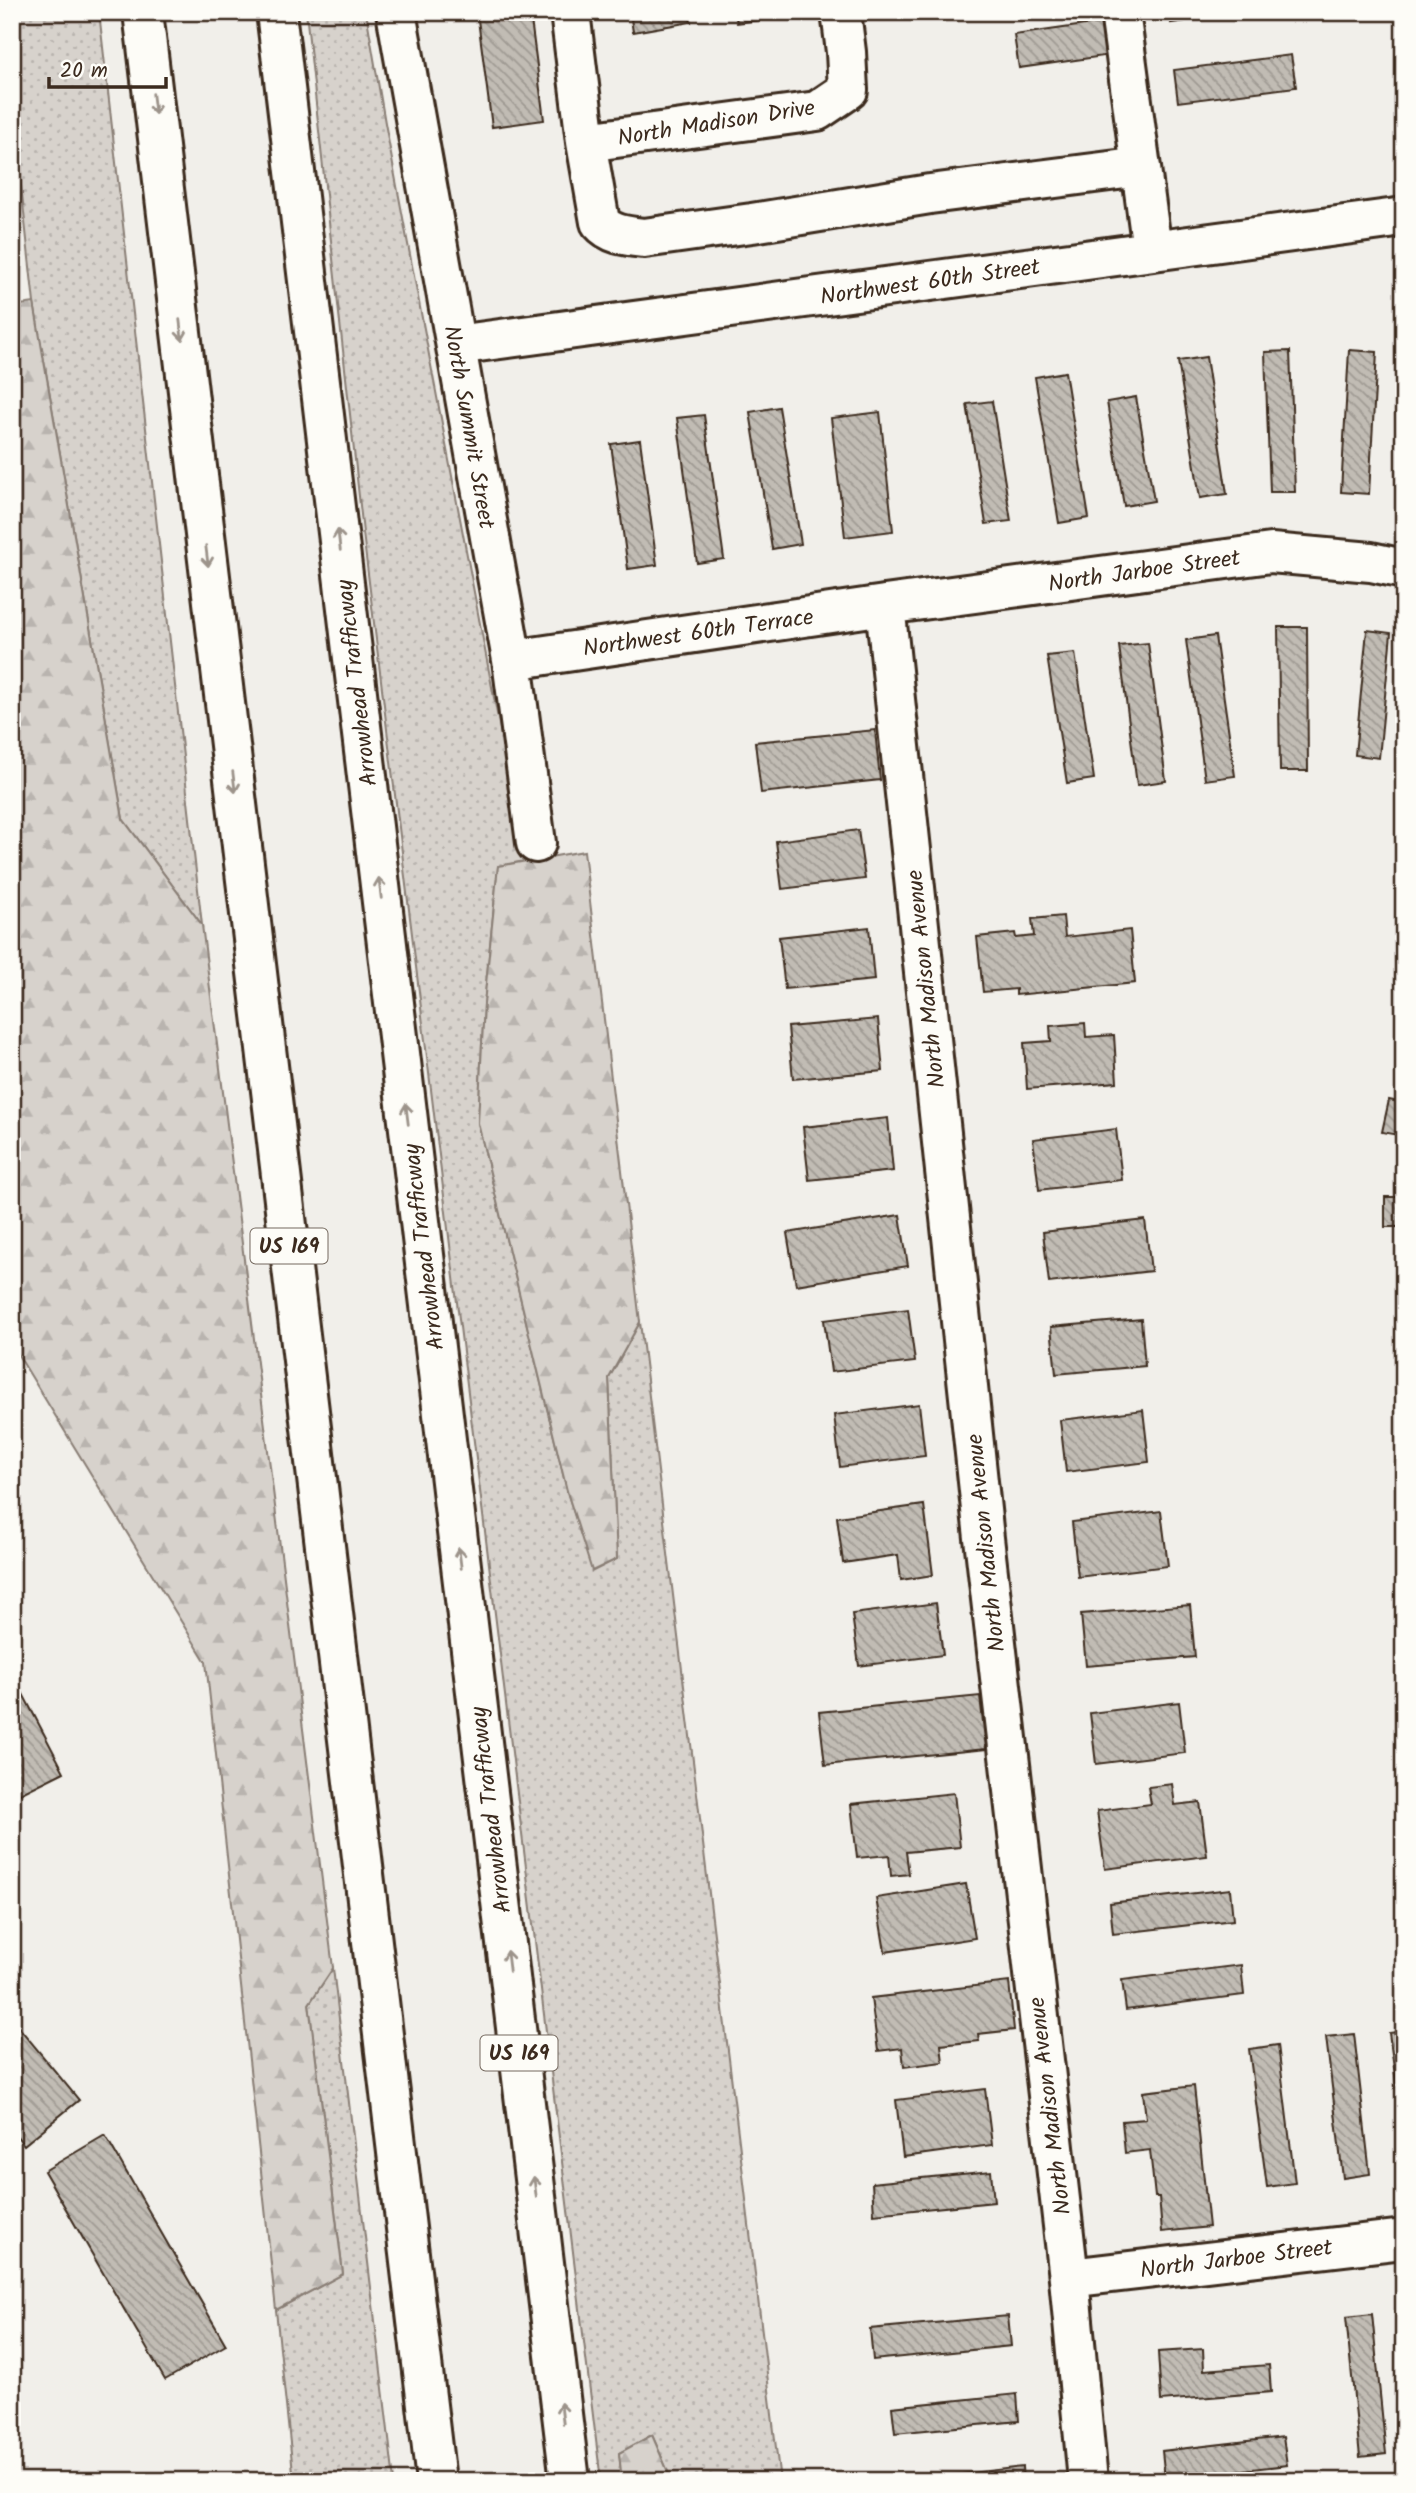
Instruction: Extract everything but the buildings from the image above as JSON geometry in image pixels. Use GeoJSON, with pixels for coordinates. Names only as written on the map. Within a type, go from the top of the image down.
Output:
{"type":"FeatureCollection","features":[{"type":"Feature","properties":{"kind":"main road","name":"US 169"},"geometry":{"type":"LineString","coordinates":[[143,12],[436,2481]]}},
{"type":"Feature","properties":{"kind":"main road","name":"Arrowhead Trafficway"},"geometry":{"type":"LineString","coordinates":[[276,12],[570,2481]]}},
{"type":"Feature","properties":{"kind":"main road","name":"North Summit Street"},"geometry":{"type":"LineString","coordinates":[[396,12],[512,660],[536,843]]}},
{"type":"Feature","properties":{"kind":"main road"},"geometry":{"type":"LineString","coordinates":[[570,12],[586,142],[600,222],[608,230],[644,238],[930,194],[1141,167]]}},
{"type":"Feature","properties":{"kind":"main road","name":"North Madison Drive"},"geometry":{"type":"LineString","coordinates":[[586,142],[817,111],[848,90],[841,12]]}},
{"type":"Feature","properties":{"kind":"main road"},"geometry":{"type":"LineString","coordinates":[[1120,12],[1152,250]]}},
{"type":"Feature","properties":{"kind":"main road","name":"Northwest 60th Street"},"geometry":{"type":"LineString","coordinates":[[456,345],[1404,217]]}},
{"type":"Feature","properties":{"kind":"main road","name":"North Jarboe Street"},"geometry":{"type":"LineString","coordinates":[[885,605],[1271,553],[1371,562],[1404,569]]}},
{"type":"Feature","properties":{"kind":"main road","name":"Northwest 60th Terrace"},"geometry":{"type":"LineString","coordinates":[[512,660],[885,605]]}},
{"type":"Feature","properties":{"kind":"main road","name":"North Madison Avenue"},"geometry":{"type":"LineString","coordinates":[[885,605],[984,1538],[1069,2278],[1088,2481]]}},
{"type":"Feature","properties":{"kind":"main road","name":"North Jarboe Street"},"geometry":{"type":"LineString","coordinates":[[1069,2278],[1404,2239]]}},
{"type":"Feature","properties":{"kind":"green space"},"geometry":{"type":"Polygon","coordinates":[[[12,12],[99,12],[202,925],[123,819],[34,303],[12,104],[12,12]]]}},
{"type":"Feature","properties":{"kind":"green space"},"geometry":{"type":"Polygon","coordinates":[[[306,12],[366,12],[525,861],[498,866],[484,1004],[478,1123],[568,1495],[593,1571],[617,1559],[609,1378],[640,1322],[780,2481],[672,2481],[652,2435],[619,2453],[622,2481],[601,2481],[363,533],[306,12]]]}},
{"type":"Feature","properties":{"kind":"green space"},"geometry":{"type":"Polygon","coordinates":[[[34,303],[123,819],[202,925],[333,1968],[309,2004],[343,2274],[276,2310],[206,1662],[12,1345],[12,306],[34,303]]]}},
{"type":"Feature","properties":{"kind":"green space"},"geometry":{"type":"Polygon","coordinates":[[[584,851],[640,1322],[609,1378],[617,1559],[592,1571],[568,1495],[478,1123],[484,1004],[498,866],[584,851]]]}},
{"type":"Feature","properties":{"kind":"green space"},"geometry":{"type":"Polygon","coordinates":[[[333,1968],[394,2481],[294,2481],[276,2310],[343,2274],[309,2004],[333,1968]]]}},
{"type":"Feature","properties":{"kind":"green space"},"geometry":{"type":"Polygon","coordinates":[[[652,2435],[672,2481],[622,2481],[619,2453],[652,2435]]]}}]}
